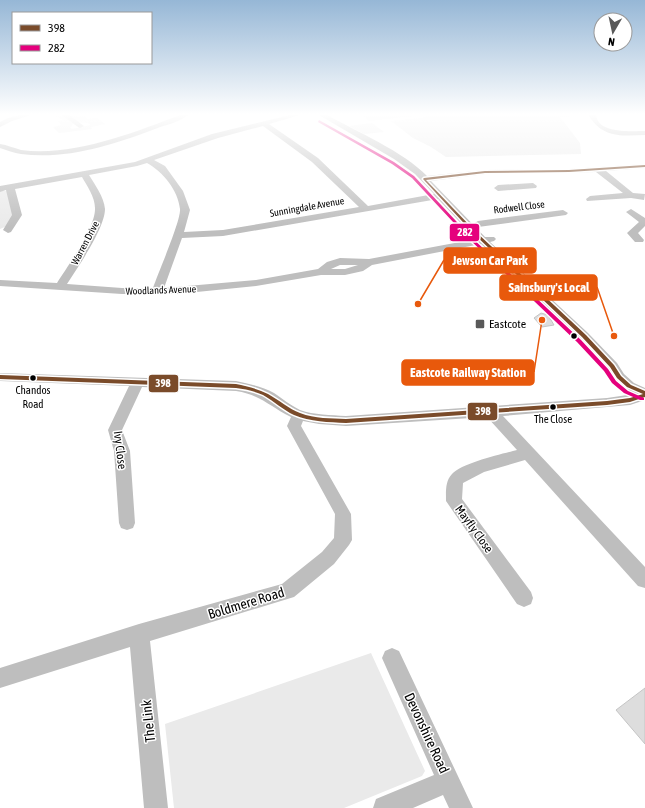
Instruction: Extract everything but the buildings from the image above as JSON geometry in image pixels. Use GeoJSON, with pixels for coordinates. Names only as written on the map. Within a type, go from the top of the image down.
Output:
{"type":"FeatureCollection","features":[{"type":"Feature","properties":{"kind":"street"},"geometry":{"type":"LineString","coordinates":[[10,153],[44,153]]}},
{"type":"Feature","properties":{"kind":"street"},"geometry":{"type":"LineString","coordinates":[[0,189],[123,168],[168,153]]}},
{"type":"Feature","properties":{"kind":"street"},"geometry":{"type":"LineString","coordinates":[[305,153],[315,160],[365,208]]}},
{"type":"Feature","properties":{"kind":"street"},"geometry":{"type":"LineString","coordinates":[[389,153],[397,157],[424,179],[440,196],[488,240],[574,326],[612,366],[615,373],[629,386],[645,393]]}},
{"type":"Feature","properties":{"kind":"street"},"geometry":{"type":"LineString","coordinates":[[148,160],[162,168],[179,192],[183,200],[185,210],[178,235],[157,291]]}},
{"type":"Feature","properties":{"kind":"street"},"geometry":{"type":"LineString","coordinates":[[424,179],[465,174],[598,170],[645,166]]}},
{"type":"Feature","properties":{"kind":"street"},"geometry":{"type":"LineString","coordinates":[[598,170],[631,195]]}},
{"type":"Feature","properties":{"kind":"street"},"geometry":{"type":"LineString","coordinates":[[505,172],[515,187]]}},
{"type":"Feature","properties":{"kind":"street","name":"Warren Drive"},"geometry":{"type":"LineString","coordinates":[[60,287],[95,227],[99,216],[100,209],[98,202],[85,175]]}},
{"type":"Feature","properties":{"kind":"street"},"geometry":{"type":"LineString","coordinates":[[498,188],[533,186]]}},
{"type":"Feature","properties":{"kind":"street"},"geometry":{"type":"LineString","coordinates":[[8,230],[17,215],[10,188]]}},
{"type":"Feature","properties":{"kind":"street"},"geometry":{"type":"LineString","coordinates":[[590,200],[631,195],[639,195],[644,197]]}},
{"type":"Feature","properties":{"kind":"street","name":"Sunningdale Avenue"},"geometry":{"type":"LineString","coordinates":[[178,235],[223,233],[440,196]]}},
{"type":"Feature","properties":{"kind":"street"},"geometry":{"type":"LineString","coordinates":[[631,212],[645,222],[632,233],[639,240]]}},
{"type":"Feature","properties":{"kind":"street","name":"Rodwell Close"},"geometry":{"type":"LineString","coordinates":[[478,224],[563,213]]}},
{"type":"Feature","properties":{"kind":"street","name":"Woodlands Avenue"},"geometry":{"type":"LineString","coordinates":[[0,282],[122,291],[157,291],[226,286],[321,272],[346,272],[359,269],[369,262],[488,240]]}},
{"type":"Feature","properties":{"kind":"street"},"geometry":{"type":"LineString","coordinates":[[0,377],[236,386],[253,389],[268,396],[284,408],[299,415],[319,419],[346,421],[491,412],[623,401],[645,393]]}},
{"type":"Feature","properties":{"kind":"street","name":"Ivy Close"},"geometry":{"type":"LineString","coordinates":[[127,523],[122,451],[116,430],[138,382]]}},
{"type":"Feature","properties":{"kind":"street"},"geometry":{"type":"LineString","coordinates":[[491,412],[645,580]]}},
{"type":"Feature","properties":{"kind":"street","name":"Boldmere Road"},"geometry":{"type":"LineString","coordinates":[[0,678],[139,634],[287,591],[328,558],[343,540],[343,514],[294,426],[299,415]]}},
{"type":"Feature","properties":{"kind":"street","name":"Mayfly Close"},"geometry":{"type":"LineString","coordinates":[[524,598],[454,501],[453,490],[457,478],[467,472],[528,453]]}},
{"type":"Feature","properties":{"kind":"street","name":"The Link"},"geometry":{"type":"LineString","coordinates":[[139,634],[156,808]]}},
{"type":"Feature","properties":{"kind":"street","name":"Devonshire Road"},"geometry":{"type":"LineString","coordinates":[[392,658],[461,808]]}},
{"type":"Feature","properties":{"kind":"street"},"geometry":{"type":"LineString","coordinates":[[385,808],[449,781]]}},
{"type":"Feature","properties":{"kind":"shaded area"},"geometry":{"type":"Polygon","coordinates":[[[440,153],[581,153],[581,154],[446,157],[440,153]]]}},
{"type":"Feature","properties":{"kind":"shaded area"},"geometry":{"type":"Polygon","coordinates":[[[0,191],[7,191],[13,214],[7,226],[0,229],[0,191]]]}},
{"type":"Feature","properties":{"kind":"shaded area"},"geometry":{"type":"Polygon","coordinates":[[[371,653],[425,771],[422,776],[344,808],[174,808],[165,724],[371,653]]]}},
{"type":"Feature","properties":{"kind":"transit line","name":"282"},"geometry":{"type":"LineString","coordinates":[[375,153],[413,177],[469,237],[579,341],[606,370],[614,382],[626,392],[642,399]]}},
{"type":"Feature","properties":{"kind":"transit line","name":"398"},"geometry":{"type":"LineString","coordinates":[[424,179],[485,172],[569,171],[645,166]]}},
{"type":"Feature","properties":{"kind":"transit line","name":"398"},"geometry":{"type":"LineString","coordinates":[[424,179],[474,232],[584,336],[612,366],[619,377],[629,386],[645,393]]}},
{"type":"Feature","properties":{"kind":"transit line","name":"398"},"geometry":{"type":"LineString","coordinates":[[0,377],[236,386],[260,392],[293,412],[303,416],[346,421],[607,403],[630,400],[645,395]]}},
{"type":"Feature","properties":{"kind":"place","name":"Jewson Car Park"},"geometry":{"type":"Point","coordinates":[418,304]}},
{"type":"Feature","properties":{"kind":"place","name":"Eastcote Railway Station"},"geometry":{"type":"Point","coordinates":[542,320]}},
{"type":"Feature","properties":{"kind":"place","name":"Eastcote"},"geometry":{"type":"Point","coordinates":[480,324]}},
{"type":"Feature","properties":{"kind":"place","name":"Sainsbury's Local"},"geometry":{"type":"Point","coordinates":[614,336]}},
{"type":"Feature","properties":{"kind":"place","name":"Chandos Road"},"geometry":{"type":"Point","coordinates":[33,378]}},
{"type":"Feature","properties":{"kind":"place","name":"The Close"},"geometry":{"type":"Point","coordinates":[553,407]}}]}
